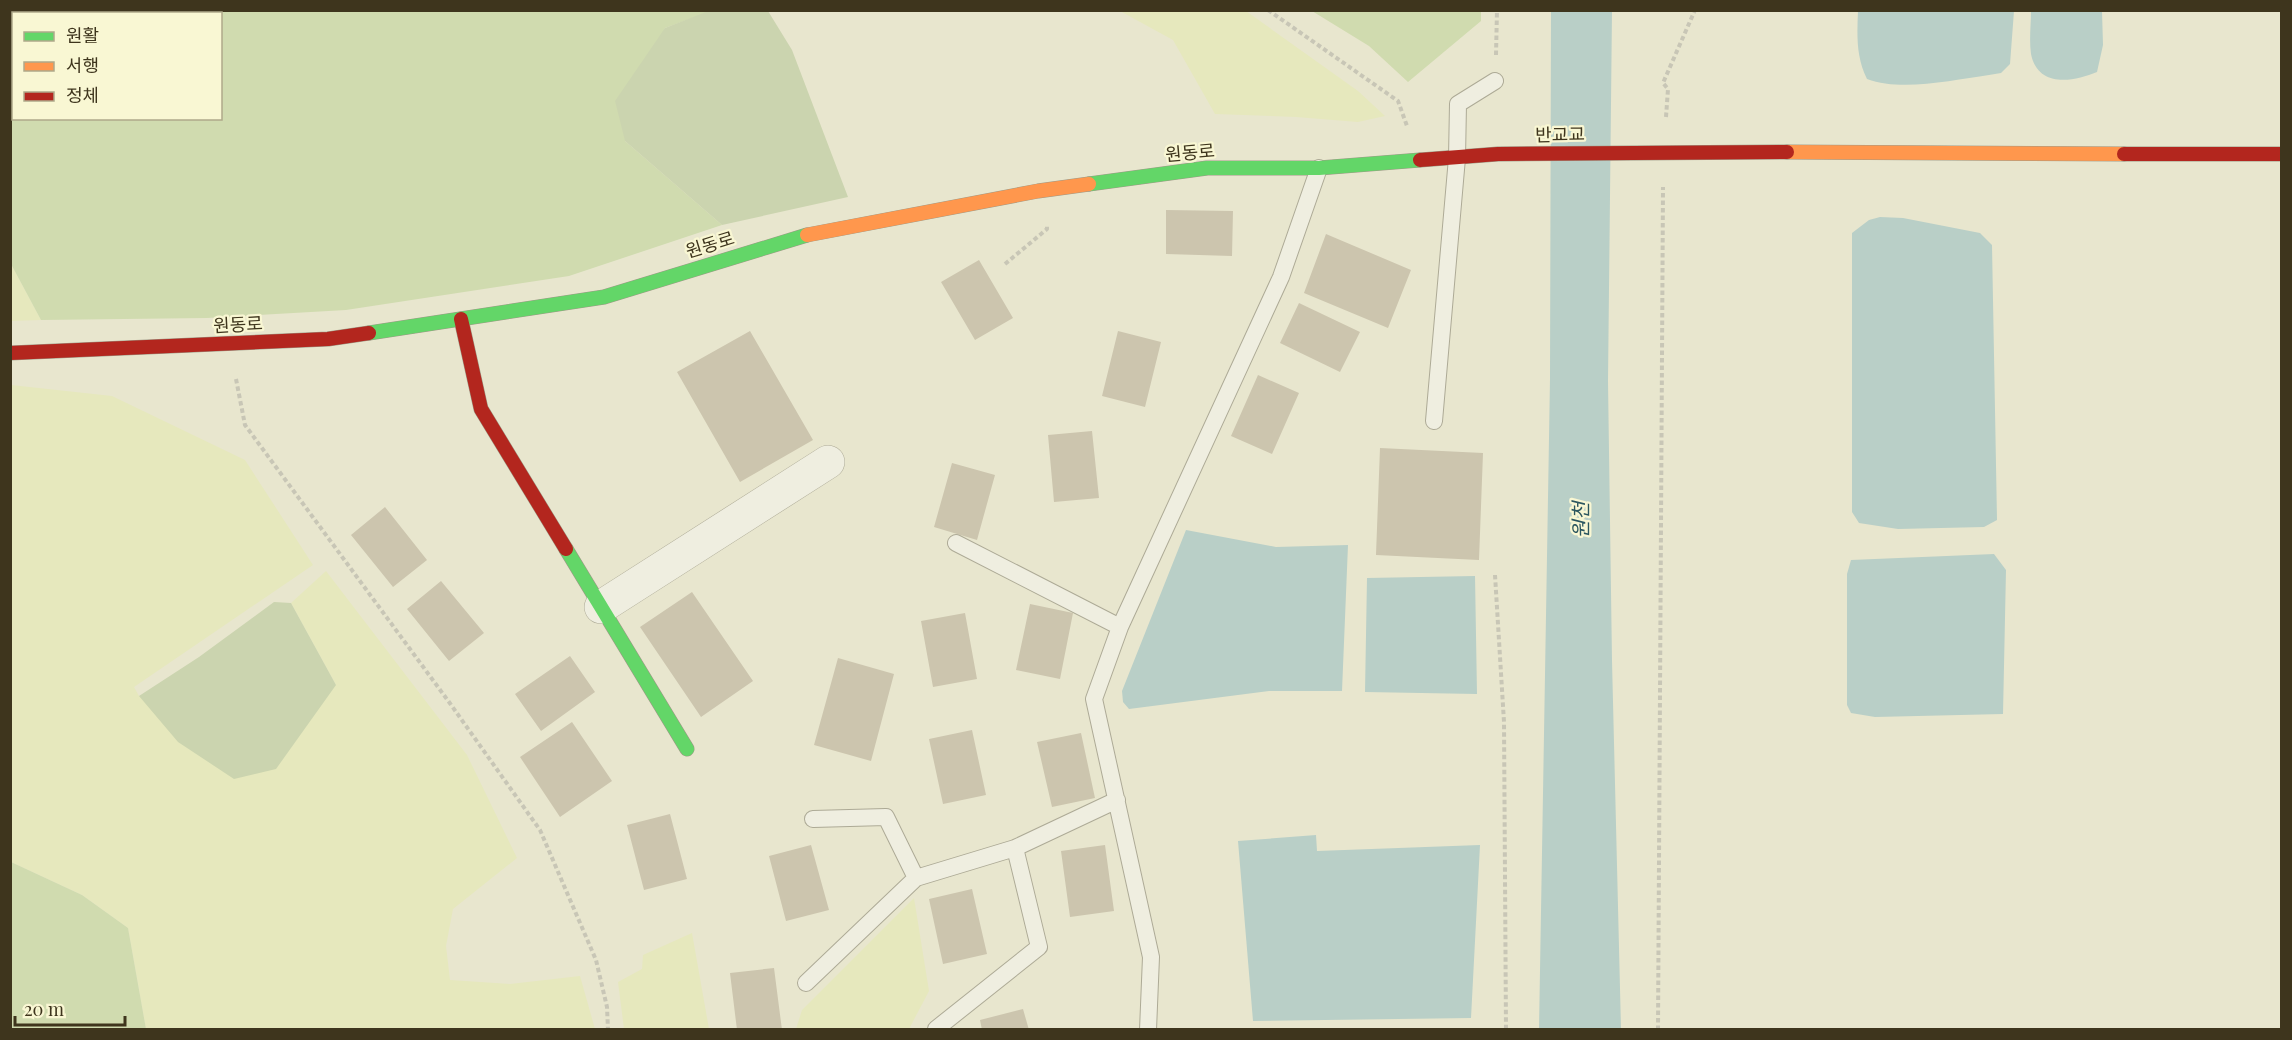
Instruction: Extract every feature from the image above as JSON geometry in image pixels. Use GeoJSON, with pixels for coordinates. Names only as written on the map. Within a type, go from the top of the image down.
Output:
{"type":"FeatureCollection","features":[{"type":"Feature","properties":{"kind":"street","name":"반교교"},"geometry":{"type":"LineString","coordinates":[[1457,158],[1498,154],[1623,152],[1663,154],[1698,152],[2282,154]]}},
{"type":"Feature","properties":{"kind":"street","name":"원동로"},"geometry":{"type":"LineString","coordinates":[[10,353],[328,339],[604,297],[800,236],[1048,189],[1207,168],[1318,168],[1457,158]]}},
{"type":"Feature","properties":{"kind":"street"},"geometry":{"type":"LineString","coordinates":[[461,319],[481,409],[687,749]]}},
{"type":"Feature","properties":{"kind":"street"},"geometry":{"type":"LineString","coordinates":[[601,607],[828,462]]}},
{"type":"Feature","properties":{"kind":"lane"},"geometry":{"type":"LineString","coordinates":[[1434,421],[1457,158],[1458,104],[1495,81]]}},
{"type":"Feature","properties":{"kind":"lane"},"geometry":{"type":"LineString","coordinates":[[1148,1029],[1151,957],[1094,699],[1120,627],[1281,277],[1318,168]]}},
{"type":"Feature","properties":{"kind":"lane"},"geometry":{"type":"LineString","coordinates":[[956,543],[1120,627]]}},
{"type":"Feature","properties":{"kind":"lane"},"geometry":{"type":"LineString","coordinates":[[806,983],[916,878],[1015,848],[1117,800]]}},
{"type":"Feature","properties":{"kind":"lane"},"geometry":{"type":"LineString","coordinates":[[813,819],[886,817],[916,878]]}},
{"type":"Feature","properties":{"kind":"lane"},"geometry":{"type":"LineString","coordinates":[[936,1029],[1039,947],[1015,848]]}},
{"type":"Feature","properties":{"kind":"path"},"geometry":{"type":"LineString","coordinates":[[1268,10],[1398,101],[1420,160]]}},
{"type":"Feature","properties":{"kind":"path"},"geometry":{"type":"LineString","coordinates":[[1495,81],[1497,10]]}},
{"type":"Feature","properties":{"kind":"path"},"geometry":{"type":"LineString","coordinates":[[1663,83],[1695,10]]}},
{"type":"Feature","properties":{"kind":"path"},"geometry":{"type":"LineString","coordinates":[[1658,1029],[1663,154]]}},
{"type":"Feature","properties":{"kind":"path"},"geometry":{"type":"LineString","coordinates":[[1005,264],[1047,229],[1048,189]]}},
{"type":"Feature","properties":{"kind":"path"},"geometry":{"type":"LineString","coordinates":[[229,343],[245,425],[449,702],[540,831],[596,960],[607,1007],[608,1029]]}},
{"type":"Feature","properties":{"kind":"path"},"geometry":{"type":"LineString","coordinates":[[1495,575],[1504,722],[1506,1029]]}},
{"type":"Feature","properties":{"kind":"green space"},"geometry":{"type":"Polygon","coordinates":[[[711,10],[768,11],[792,50],[848,197],[722,225],[625,141],[615,101],[665,28],[711,10]]]}},
{"type":"Feature","properties":{"kind":"green space"},"geometry":{"type":"Polygon","coordinates":[[[1481,10],[1481,21],[1408,82],[1369,46],[1312,11],[1481,10]]]}},
{"type":"Feature","properties":{"kind":"green space"},"geometry":{"type":"Polygon","coordinates":[[[10,11],[711,11],[665,28],[625,141],[722,225],[569,276],[346,310],[207,318],[41,320],[11,264],[10,11]]]}},
{"type":"Feature","properties":{"kind":"green space"},"geometry":{"type":"Polygon","coordinates":[[[1120,11],[1246,11],[1358,91],[1385,116],[1358,122],[1215,114],[1173,40],[1120,11]]]}},
{"type":"Feature","properties":{"kind":"green space"},"geometry":{"type":"Polygon","coordinates":[[[11,264],[41,320],[11,321],[11,264]]]}},
{"type":"Feature","properties":{"kind":"green space"},"geometry":{"type":"Polygon","coordinates":[[[11,385],[112,396],[245,460],[313,565],[134,687],[139,696],[336,685],[291,603],[326,571],[467,755],[517,858],[453,909],[446,946],[450,980],[510,984],[580,976],[595,1029],[146,1029],[128,928],[82,895],[11,862],[11,385]]]}},
{"type":"Feature","properties":{"kind":"green space"},"geometry":{"type":"Polygon","coordinates":[[[274,602],[291,603],[336,685],[276,769],[234,779],[178,742],[139,696],[199,657],[274,602]]]}},
{"type":"Feature","properties":{"kind":"green space"},"geometry":{"type":"Polygon","coordinates":[[[11,862],[82,895],[128,928],[146,1029],[11,1029],[11,862]]]}},
{"type":"Feature","properties":{"kind":"green space"},"geometry":{"type":"Polygon","coordinates":[[[914,898],[929,991],[909,1029],[796,1029],[802,1010],[914,898]]]}},
{"type":"Feature","properties":{"kind":"green space"},"geometry":{"type":"Polygon","coordinates":[[[692,933],[709,1029],[624,1029],[618,982],[642,969],[643,955],[692,933]]]}},
{"type":"Feature","properties":{"kind":"water","name":"원천"},"geometry":{"type":"Polygon","coordinates":[[[1551,11],[1612,11],[1608,381],[1621,1029],[1539,1030],[1550,379],[1551,11]]]}},
{"type":"Feature","properties":{"kind":"water"},"geometry":{"type":"Polygon","coordinates":[[[1858,11],[2014,11],[2010,64],[2001,73],[1927,84],[1896,85],[1867,79],[1859,54],[1858,11]]]}},
{"type":"Feature","properties":{"kind":"water"},"geometry":{"type":"Polygon","coordinates":[[[2031,11],[2102,11],[2103,45],[2097,72],[2067,80],[2058,80],[2041,73],[2031,54],[2031,11]]]}},
{"type":"Feature","properties":{"kind":"water"},"geometry":{"type":"Polygon","coordinates":[[[1880,217],[1903,218],[1980,233],[1992,245],[1997,520],[1984,527],[1898,529],[1859,523],[1852,512],[1852,233],[1869,220],[1880,217]]]}},
{"type":"Feature","properties":{"kind":"water"},"geometry":{"type":"Polygon","coordinates":[[[1186,530],[1276,547],[1348,545],[1342,691],[1269,691],[1129,709],[1123,702],[1122,691],[1186,530]]]}},
{"type":"Feature","properties":{"kind":"water"},"geometry":{"type":"Polygon","coordinates":[[[1994,554],[2006,570],[2003,714],[1875,717],[1851,713],[1847,705],[1847,574],[1851,560],[1994,554]]]}},
{"type":"Feature","properties":{"kind":"water"},"geometry":{"type":"Polygon","coordinates":[[[1475,576],[1477,694],[1365,692],[1367,578],[1475,576]]]}},
{"type":"Feature","properties":{"kind":"water"},"geometry":{"type":"Polygon","coordinates":[[[1316,835],[1317,851],[1480,845],[1471,1018],[1253,1021],[1238,841],[1316,835]]]}},
{"type":"Feature","properties":{"kind":"building"},"geometry":{"type":"Polygon","coordinates":[[[1166,210],[1233,211],[1232,256],[1166,254],[1166,210]]]}},
{"type":"Feature","properties":{"kind":"building"},"geometry":{"type":"Polygon","coordinates":[[[1326,234],[1411,270],[1388,328],[1304,293],[1326,234]]]}},
{"type":"Feature","properties":{"kind":"building"},"geometry":{"type":"Polygon","coordinates":[[[979,260],[1013,318],[975,340],[941,282],[979,260]]]}},
{"type":"Feature","properties":{"kind":"building"},"geometry":{"type":"Polygon","coordinates":[[[1299,303],[1360,332],[1340,372],[1280,343],[1299,303]]]}},
{"type":"Feature","properties":{"kind":"building"},"geometry":{"type":"Polygon","coordinates":[[[750,331],[813,440],[740,482],[677,372],[750,331]]]}},
{"type":"Feature","properties":{"kind":"building"},"geometry":{"type":"Polygon","coordinates":[[[1118,331],[1161,342],[1145,407],[1102,396],[1118,331]]]}},
{"type":"Feature","properties":{"kind":"building"},"geometry":{"type":"Polygon","coordinates":[[[1258,375],[1299,393],[1272,454],[1231,436],[1258,375]]]}},
{"type":"Feature","properties":{"kind":"building"},"geometry":{"type":"Polygon","coordinates":[[[1092,431],[1099,498],[1054,502],[1048,435],[1092,431]]]}},
{"type":"Feature","properties":{"kind":"building"},"geometry":{"type":"Polygon","coordinates":[[[1380,448],[1483,453],[1479,560],[1376,555],[1380,448]]]}},
{"type":"Feature","properties":{"kind":"building"},"geometry":{"type":"Polygon","coordinates":[[[952,463],[995,475],[977,540],[934,527],[952,463]]]}},
{"type":"Feature","properties":{"kind":"building"},"geometry":{"type":"Polygon","coordinates":[[[385,507],[427,560],[393,587],[351,535],[385,507]]]}},
{"type":"Feature","properties":{"kind":"building"},"geometry":{"type":"Polygon","coordinates":[[[441,581],[484,633],[449,661],[407,609],[441,581]]]}},
{"type":"Feature","properties":{"kind":"building"},"geometry":{"type":"Polygon","coordinates":[[[692,592],[753,681],[701,717],[640,627],[692,592]]]}},
{"type":"Feature","properties":{"kind":"building"},"geometry":{"type":"Polygon","coordinates":[[[1030,604],[1073,613],[1060,679],[1016,670],[1030,604]]]}},
{"type":"Feature","properties":{"kind":"building"},"geometry":{"type":"Polygon","coordinates":[[[965,613],[977,679],[933,687],[921,621],[965,613]]]}},
{"type":"Feature","properties":{"kind":"building"},"geometry":{"type":"Polygon","coordinates":[[[570,656],[595,692],[541,731],[515,694],[570,656]]]}},
{"type":"Feature","properties":{"kind":"building"},"geometry":{"type":"Polygon","coordinates":[[[838,658],[894,674],[871,761],[814,745],[838,658]]]}},
{"type":"Feature","properties":{"kind":"building"},"geometry":{"type":"Polygon","coordinates":[[[572,722],[612,781],[560,817],[520,757],[572,722]]]}},
{"type":"Feature","properties":{"kind":"building"},"geometry":{"type":"Polygon","coordinates":[[[972,730],[986,795],[943,804],[929,739],[972,730]]]}},
{"type":"Feature","properties":{"kind":"building"},"geometry":{"type":"Polygon","coordinates":[[[1081,733],[1095,798],[1052,807],[1037,742],[1081,733]]]}},
{"type":"Feature","properties":{"kind":"building"},"geometry":{"type":"Polygon","coordinates":[[[670,814],[687,879],[644,890],[627,825],[670,814]]]}},
{"type":"Feature","properties":{"kind":"building"},"geometry":{"type":"Polygon","coordinates":[[[811,845],[829,910],[786,921],[769,856],[811,845]]]}},
{"type":"Feature","properties":{"kind":"building"},"geometry":{"type":"Polygon","coordinates":[[[1105,845],[1114,911],[1070,917],[1061,851],[1105,845]]]}},
{"type":"Feature","properties":{"kind":"building"},"geometry":{"type":"Polygon","coordinates":[[[972,889],[987,954],[943,964],[929,899],[972,889]]]}},
{"type":"Feature","properties":{"kind":"building"},"geometry":{"type":"Polygon","coordinates":[[[774,968],[782,1030],[737,1030],[730,973],[774,968]]]}},
{"type":"Feature","properties":{"kind":"building"},"geometry":{"type":"Polygon","coordinates":[[[1023,1009],[1029,1030],[982,1030],[980,1020],[1023,1009]]]}},
{"type":"Feature","properties":{"kind":"traffic: fast"},"geometry":{"type":"LineString","coordinates":[[1089,184],[1207,168],[1319,168],[1420,160]]}},
{"type":"Feature","properties":{"kind":"traffic: fast"},"geometry":{"type":"LineString","coordinates":[[369,333],[604,297],[807,235]]}},
{"type":"Feature","properties":{"kind":"traffic: fast"},"geometry":{"type":"LineString","coordinates":[[566,549],[687,749]]}},
{"type":"Feature","properties":{"kind":"traffic: slow"},"geometry":{"type":"LineString","coordinates":[[1787,152],[2124,154]]}},
{"type":"Feature","properties":{"kind":"traffic: slow"},"geometry":{"type":"LineString","coordinates":[[807,235],[1038,191],[1089,184]]}},
{"type":"Feature","properties":{"kind":"traffic: jam"},"geometry":{"type":"LineString","coordinates":[[1420,160],[1498,154],[1787,152]]}},
{"type":"Feature","properties":{"kind":"traffic: jam"},"geometry":{"type":"LineString","coordinates":[[2124,154],[2282,154]]}},
{"type":"Feature","properties":{"kind":"traffic: jam"},"geometry":{"type":"LineString","coordinates":[[461,319],[481,409],[566,549]]}},
{"type":"Feature","properties":{"kind":"traffic: jam"},"geometry":{"type":"LineString","coordinates":[[10,353],[328,339],[369,333]]}}]}
